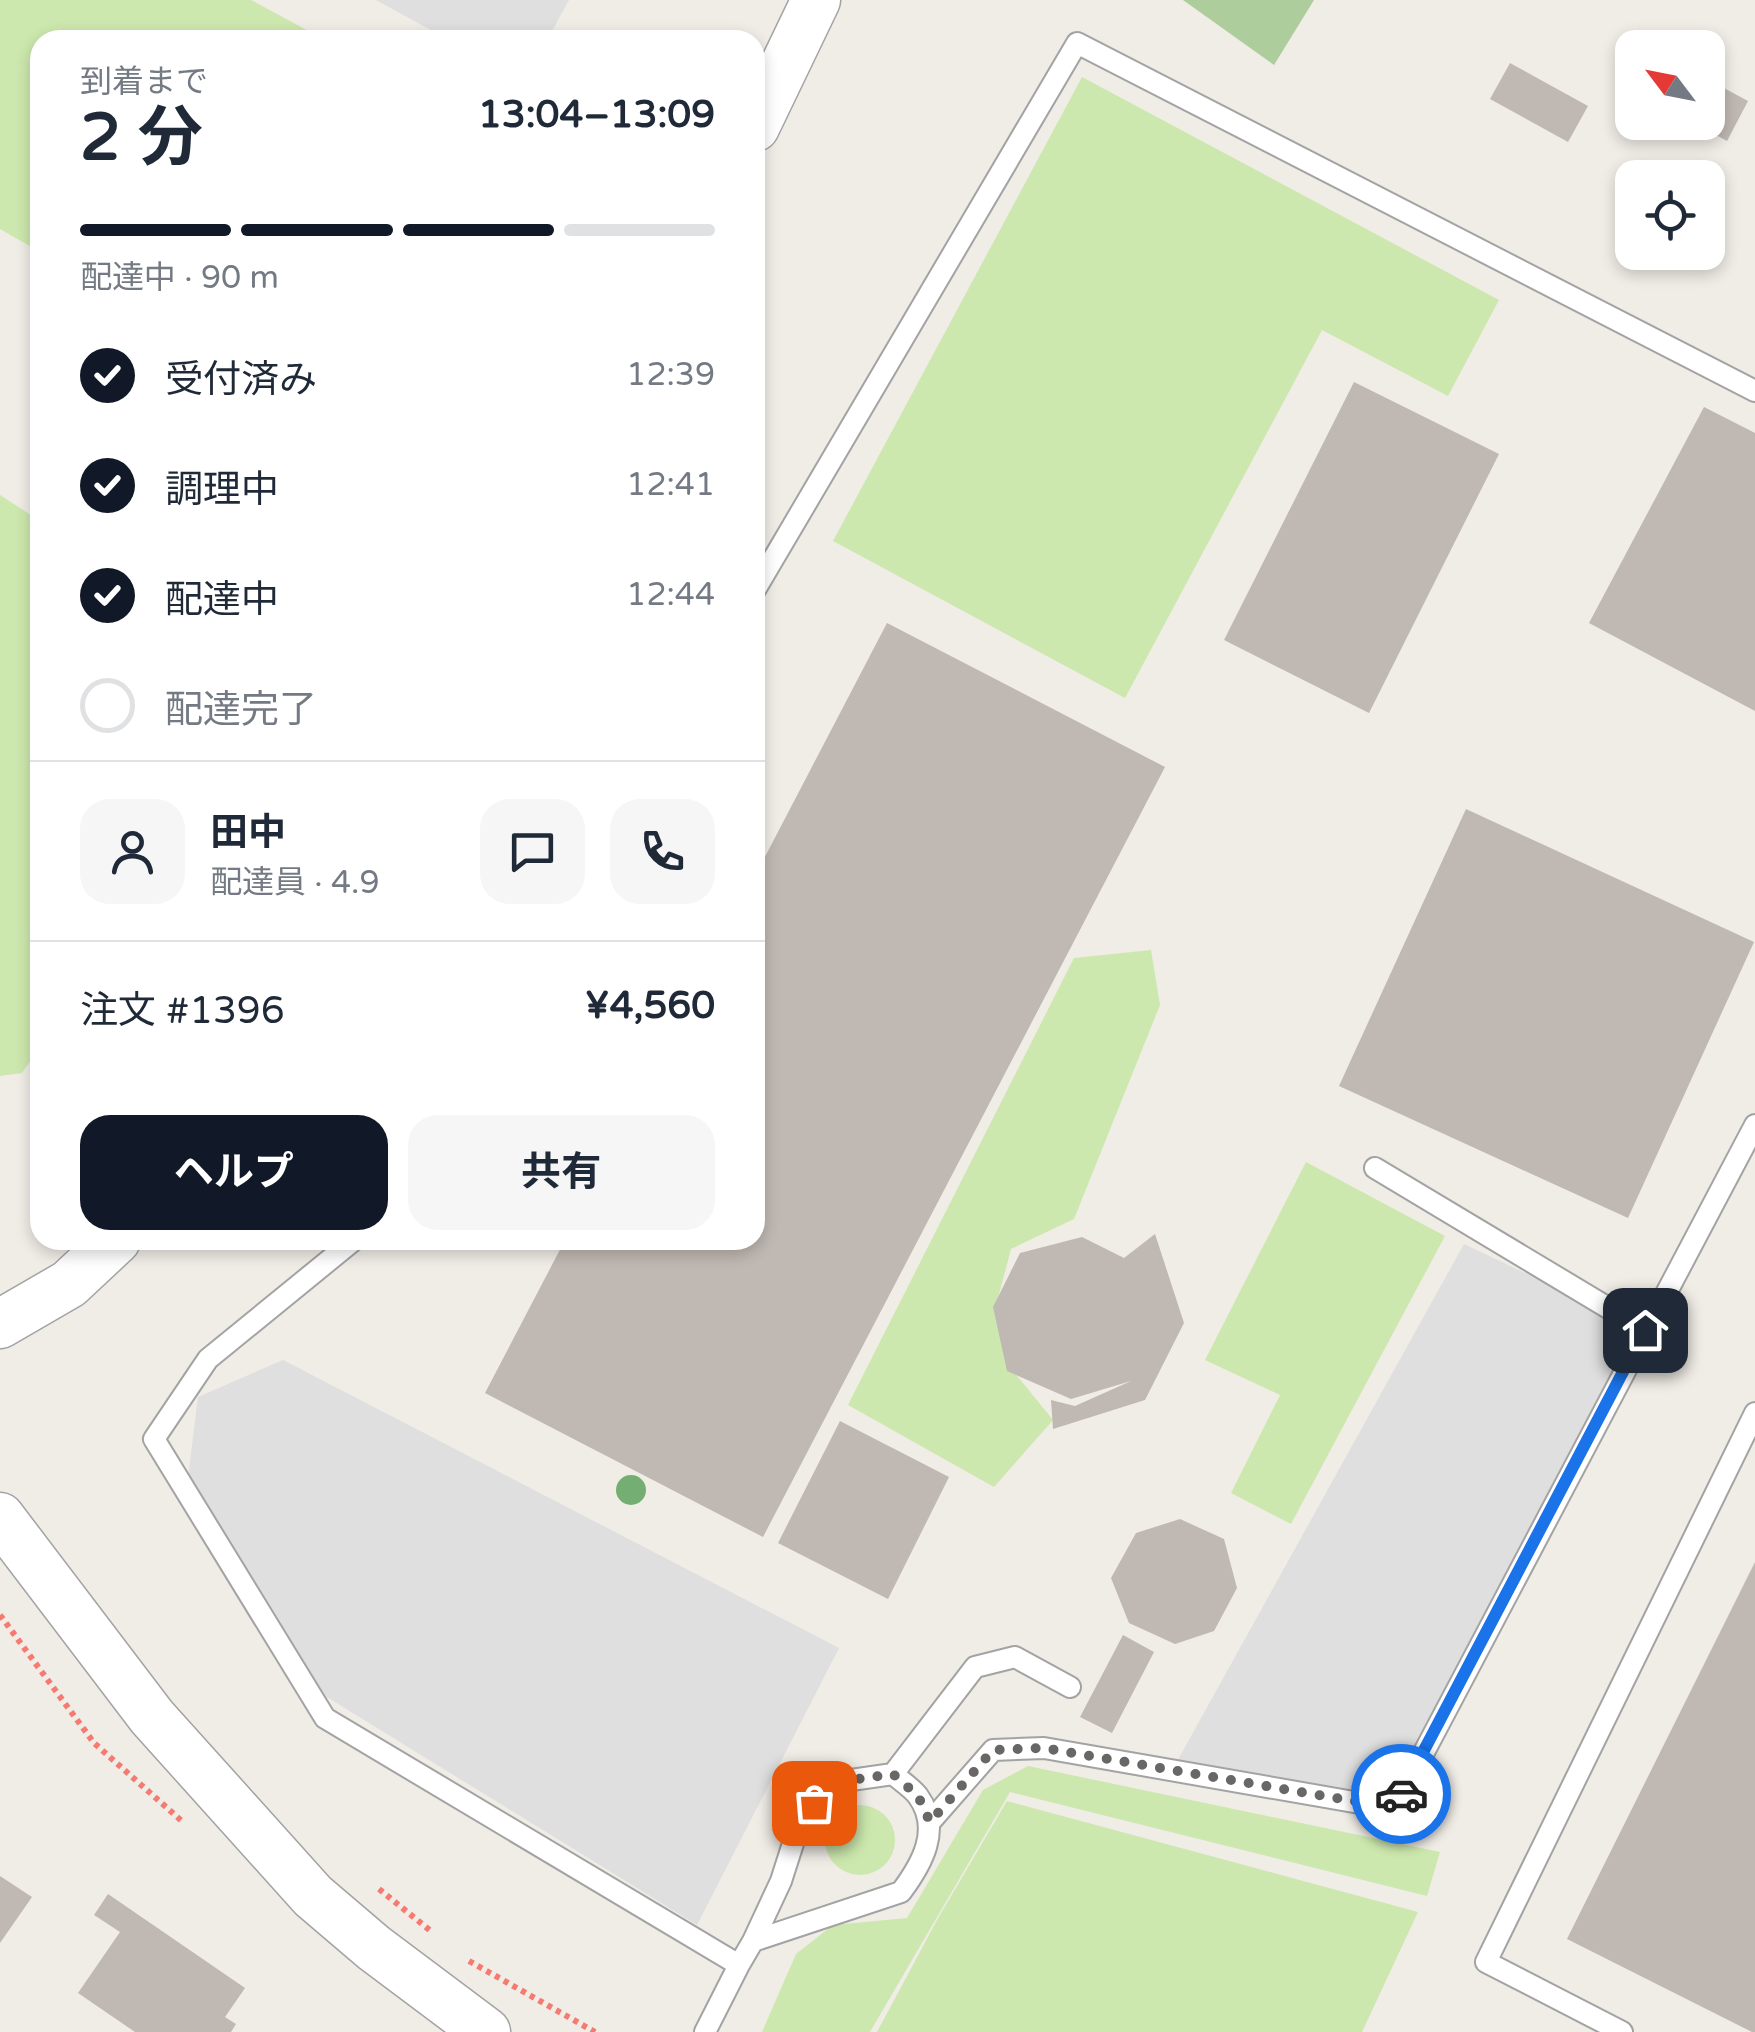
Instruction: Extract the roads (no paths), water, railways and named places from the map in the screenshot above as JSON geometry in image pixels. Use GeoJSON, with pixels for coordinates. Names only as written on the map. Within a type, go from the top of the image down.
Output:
{"type":"FeatureCollection","features":[{"type":"Feature","properties":{"kind":"street"},"geometry":{"type":"LineString","coordinates":[[765,106],[816,0]]}},
{"type":"Feature","properties":{"kind":"street"},"geometry":{"type":"LineString","coordinates":[[0,1324],[68,1284],[105,1250]]}},
{"type":"Feature","properties":{"kind":"street"},"geometry":{"type":"LineString","coordinates":[[0,1517],[152,1717],[313,1896],[374,1948],[486,2032]]}},
{"type":"Feature","properties":{"kind":"lane"},"geometry":{"type":"LineString","coordinates":[[765,573],[1077,43],[1755,391]]}},
{"type":"Feature","properties":{"kind":"lane"},"geometry":{"type":"LineString","coordinates":[[754,1941],[900,1892],[925,1853],[930,1822],[993,1750],[1044,1748],[1394,1808],[1755,1125]]}},
{"type":"Feature","properties":{"kind":"lane"},"geometry":{"type":"LineString","coordinates":[[1375,1168],[1645,1330]]}},
{"type":"Feature","properties":{"kind":"lane"},"geometry":{"type":"LineString","coordinates":[[342,1250],[208,1359],[154,1439],[326,1718],[738,1965]]}},
{"type":"Feature","properties":{"kind":"lane"},"geometry":{"type":"LineString","coordinates":[[1622,2032],[1486,1962],[1755,1413]]}},
{"type":"Feature","properties":{"kind":"lane"},"geometry":{"type":"LineString","coordinates":[[705,2032],[754,1941],[781,1881],[797,1831],[814,1803],[837,1782],[893,1774],[974,1667],[1015,1658],[1070,1688]]}},
{"type":"Feature","properties":{"kind":"lane"},"geometry":{"type":"LineString","coordinates":[[893,1774],[918,1796],[930,1822]]}}]}
